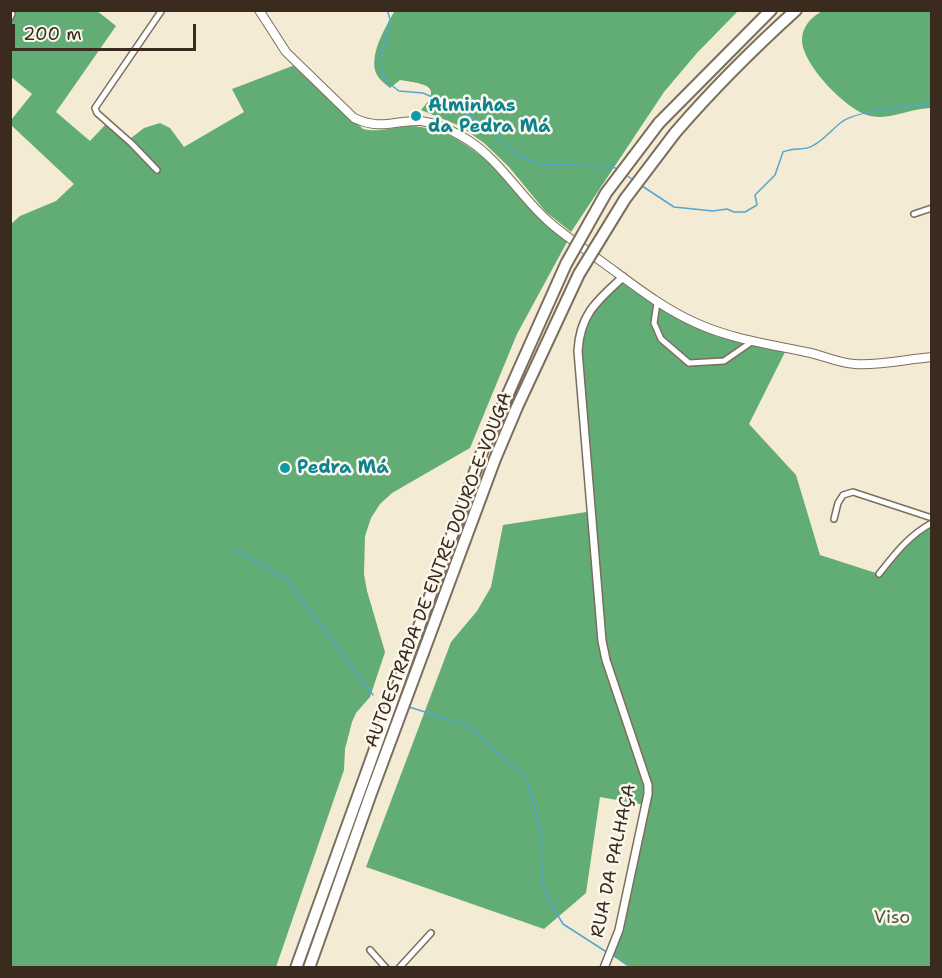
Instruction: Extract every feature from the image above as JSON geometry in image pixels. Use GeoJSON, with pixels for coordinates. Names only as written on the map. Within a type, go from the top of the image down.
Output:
{"type":"FeatureCollection","features":[{"type":"Feature","properties":{"kind":"highway","name":"AUTOESTRADA DE ENTRE DOURO-E-VOUGA"},"geometry":{"type":"LineString","coordinates":[[297,968],[482,452],[566,264],[606,193],[659,123],[771,10]]}},
{"type":"Feature","properties":{"kind":"highway","name":"AUTOESTRADA DE ENTRE DOURO-E-VOUGA"},"geometry":{"type":"LineString","coordinates":[[309,968],[495,459],[579,274],[625,199],[675,133],[705,98],[796,10]]}},
{"type":"Feature","properties":{"kind":"main road"},"geometry":{"type":"LineString","coordinates":[[259,10],[286,52],[354,118],[379,126],[411,122],[430,123],[464,138],[490,158],[547,220],[657,303],[697,324],[738,338],[811,353],[840,363],[857,365],[932,357]]}},
{"type":"Feature","properties":{"kind":"street"},"geometry":{"type":"LineString","coordinates":[[157,170],[97,113],[95,108],[162,10]]}},
{"type":"Feature","properties":{"kind":"street"},"geometry":{"type":"LineString","coordinates":[[914,214],[932,208]]}},
{"type":"Feature","properties":{"kind":"street","name":"RUA DA PALHAÇA"},"geometry":{"type":"LineString","coordinates":[[604,968],[619,930],[648,785],[602,641],[578,351],[579,333],[587,315],[600,298],[623,277]]}},
{"type":"Feature","properties":{"kind":"street"},"geometry":{"type":"LineString","coordinates":[[657,303],[654,323],[661,339],[689,363],[724,361],[753,341]]}},
{"type":"Feature","properties":{"kind":"street"},"geometry":{"type":"LineString","coordinates":[[834,519],[838,503],[843,495],[853,492],[932,518]]}},
{"type":"Feature","properties":{"kind":"street"},"geometry":{"type":"LineString","coordinates":[[879,574],[902,546],[932,523]]}},
{"type":"Feature","properties":{"kind":"street"},"geometry":{"type":"LineString","coordinates":[[399,968],[431,933]]}},
{"type":"Feature","properties":{"kind":"street"},"geometry":{"type":"LineString","coordinates":[[370,950],[386,968]]}},
{"type":"Feature","properties":{"kind":"green space"},"geometry":{"type":"Polygon","coordinates":[[[96,10],[116,26],[56,112],[90,141],[106,124],[126,142],[144,128],[160,123],[170,128],[184,147],[244,112],[232,89],[295,65],[363,129],[380,130],[415,126],[436,130],[456,139],[490,165],[567,242],[517,334],[470,448],[392,493],[380,504],[371,518],[365,536],[364,574],[385,652],[370,697],[356,713],[352,722],[345,749],[344,770],[276,967],[11,967],[11,224],[20,216],[56,201],[74,184],[11,125],[11,120],[32,94],[11,77],[10,22],[16,11],[96,10]]]}},
{"type":"Feature","properties":{"kind":"green space"},"geometry":{"type":"Polygon","coordinates":[[[395,10],[738,11],[697,53],[664,92],[571,232],[546,212],[509,167],[484,143],[460,126],[421,110],[431,95],[428,87],[400,80],[390,88],[379,78],[375,70],[375,55],[380,39],[395,10]]]}},
{"type":"Feature","properties":{"kind":"green space"},"geometry":{"type":"Polygon","coordinates":[[[822,11],[931,11],[931,108],[875,117],[858,111],[837,95],[809,61],[802,40],[808,22],[822,11]]]}},
{"type":"Feature","properties":{"kind":"green space","name":"Viso"},"geometry":{"type":"Polygon","coordinates":[[[623,277],[697,324],[787,348],[749,424],[796,475],[820,555],[879,574],[902,546],[931,523],[931,967],[631,967],[611,955],[645,805],[600,797],[586,893],[544,929],[366,867],[451,642],[477,611],[491,587],[503,525],[593,511],[578,351],[587,315],[623,277]]]}},
{"type":"Feature","properties":{"kind":"waterway"},"geometry":{"type":"LineString","coordinates":[[387,10],[390,19],[381,57],[382,73],[386,81],[399,91],[423,93],[448,104],[479,121],[517,155],[538,164],[608,166],[619,169]]}},
{"type":"Feature","properties":{"kind":"waterway"},"geometry":{"type":"LineString","coordinates":[[642,186],[674,207],[745,212],[757,205],[755,195],[775,175],[783,152],[810,147],[851,117],[899,107],[932,105]]}},
{"type":"Feature","properties":{"kind":"waterway"},"geometry":{"type":"LineString","coordinates":[[625,174],[633,180]]}},
{"type":"Feature","properties":{"kind":"waterway"},"geometry":{"type":"LineString","coordinates":[[235,549],[287,580],[373,695]]}},
{"type":"Feature","properties":{"kind":"waterway"},"geometry":{"type":"LineString","coordinates":[[409,707],[467,725],[527,779],[541,832],[542,880],[547,897],[563,924],[605,951]]}},
{"type":"Feature","properties":{"kind":"waterway"},"geometry":{"type":"LineString","coordinates":[[379,956],[391,968]]}},
{"type":"Feature","properties":{"kind":"waterway"},"geometry":{"type":"LineString","coordinates":[[614,956],[631,968]]}},
{"type":"Feature","properties":{"kind":"place","name":"Alminhas da Pedra Má"},"geometry":{"type":"Point","coordinates":[416,116]}},
{"type":"Feature","properties":{"kind":"place","name":"Pedra Má"},"geometry":{"type":"Point","coordinates":[285,468]}}]}
